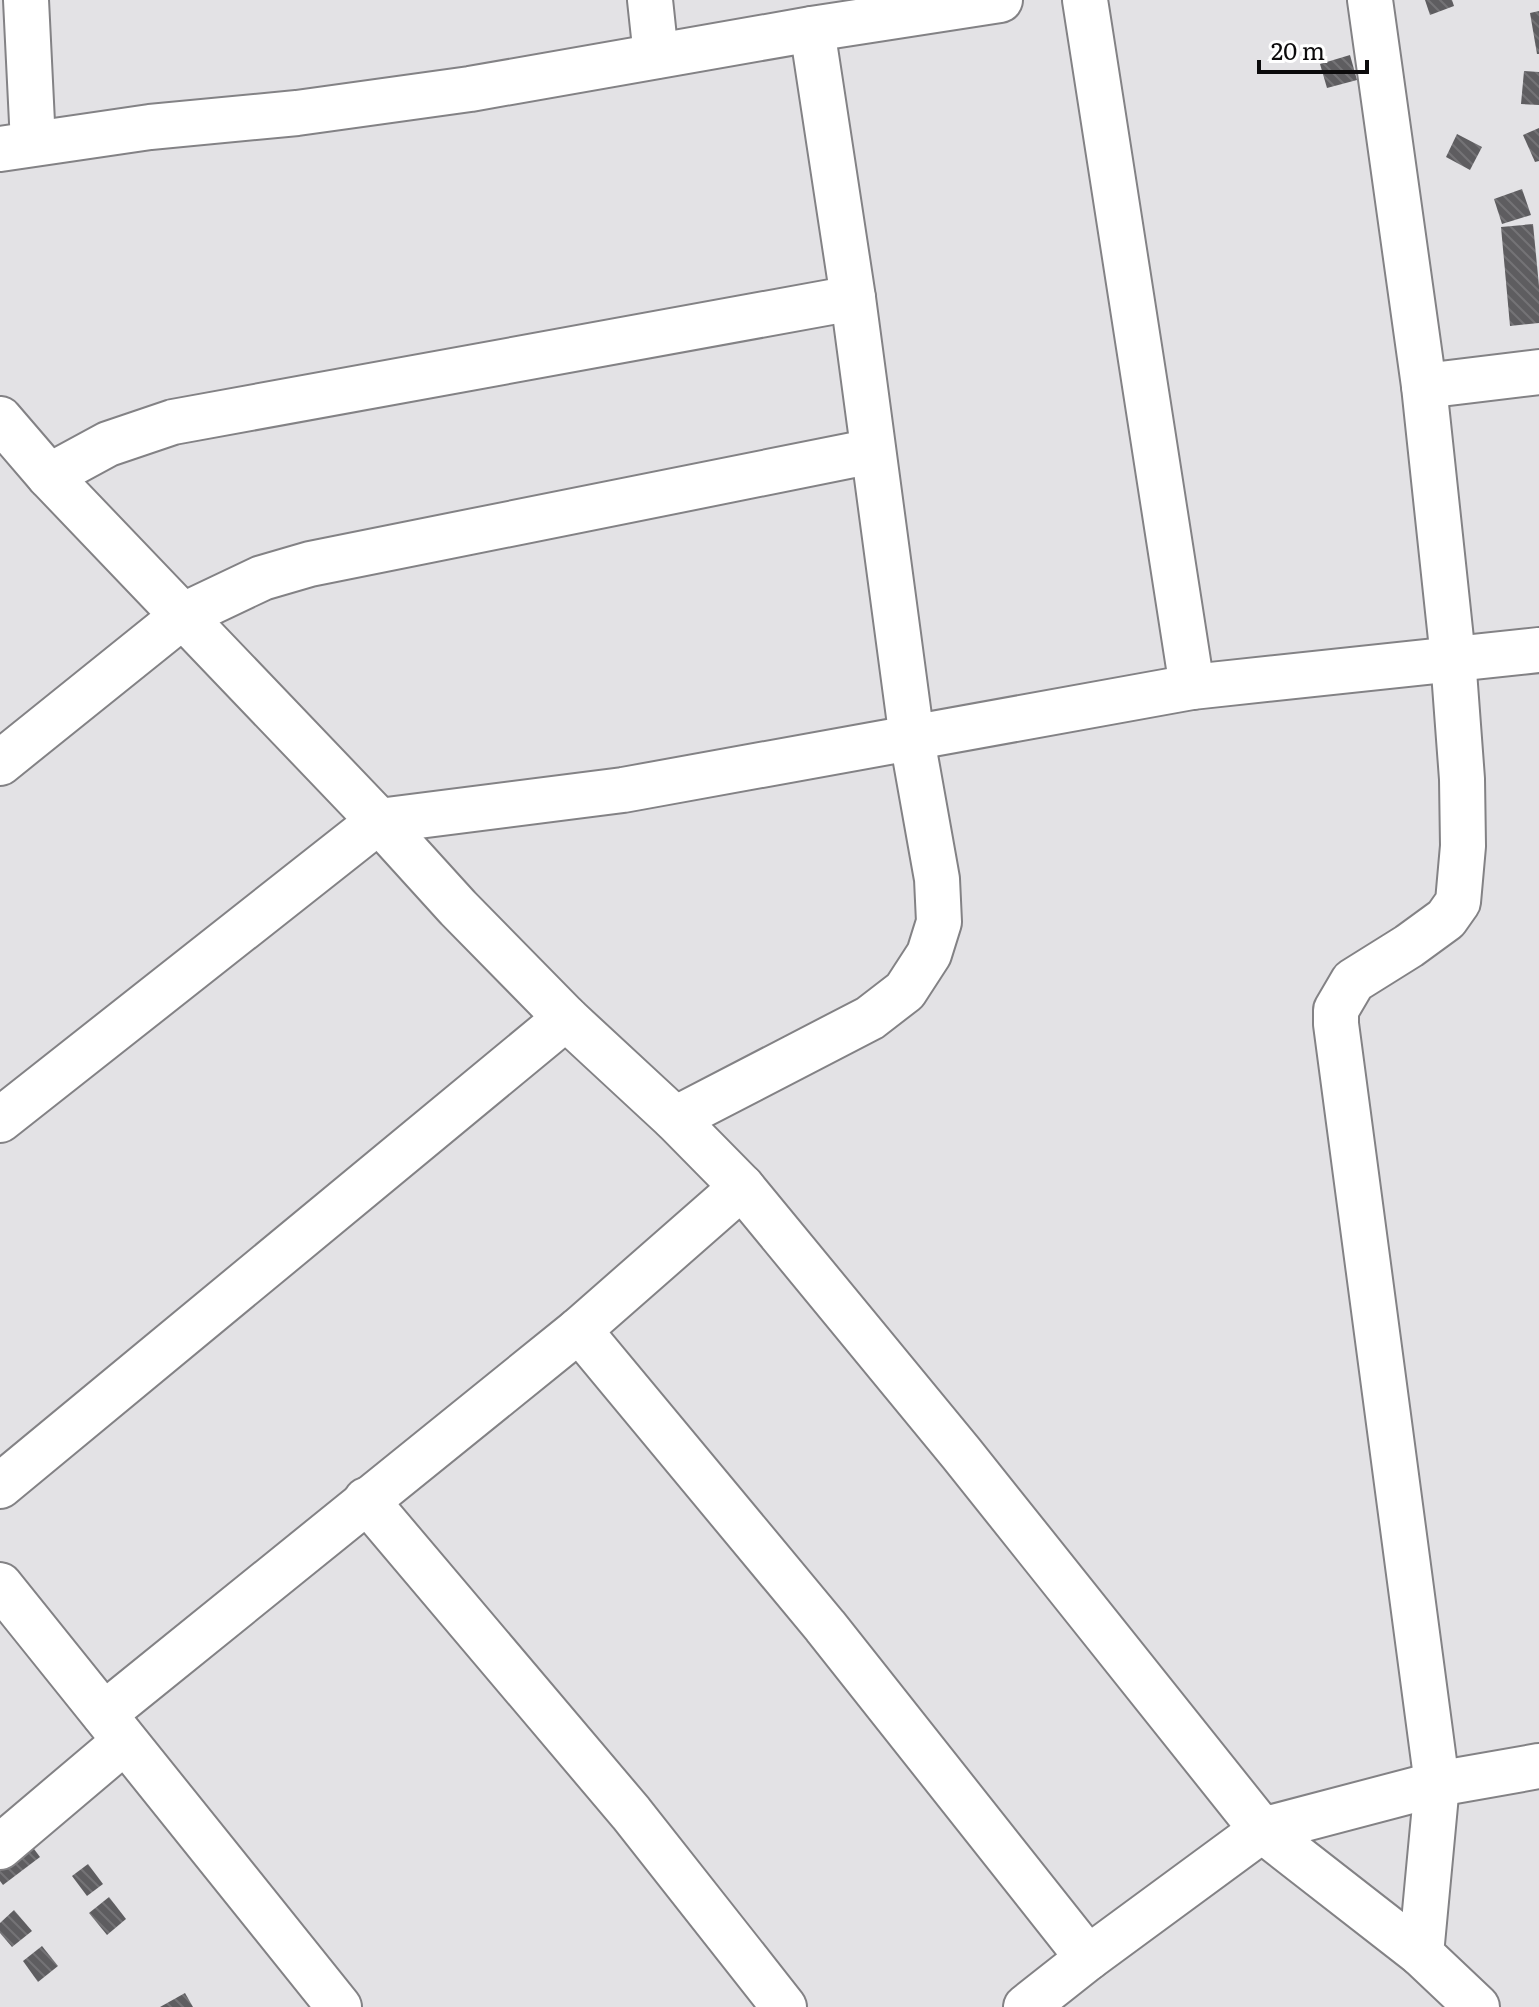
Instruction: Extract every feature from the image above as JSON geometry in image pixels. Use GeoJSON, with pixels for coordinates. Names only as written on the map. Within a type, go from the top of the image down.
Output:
{"type":"FeatureCollection","features":[{"type":"Feature","properties":{"kind":"street"},"geometry":{"type":"LineString","coordinates":[[26,0],[16,146],[470,89],[812,29],[1000,0]]}},
{"type":"Feature","properties":{"kind":"street"},"geometry":{"type":"LineString","coordinates":[[650,0],[656,56]]}},
{"type":"Feature","properties":{"kind":"street"},"geometry":{"type":"LineString","coordinates":[[1085,0],[1192,687]]}},
{"type":"Feature","properties":{"kind":"street"},"geometry":{"type":"LineString","coordinates":[[1370,0],[1424,386],[1453,658],[1462,779],[1463,846],[1458,902],[1446,919],[1353,981],[1336,1010],[1343,1085],[1437,1784],[1421,1954]]}},
{"type":"Feature","properties":{"kind":"street"},"geometry":{"type":"LineString","coordinates":[[675,1119],[870,1018],[905,991],[929,954],[939,922],[937,879],[912,739],[853,298],[812,29]]}},
{"type":"Feature","properties":{"kind":"street"},"geometry":{"type":"LineString","coordinates":[[49,476],[108,444],[173,422],[853,298]]}},
{"type":"Feature","properties":{"kind":"street"},"geometry":{"type":"LineString","coordinates":[[1424,386],[1539,372]]}},
{"type":"Feature","properties":{"kind":"street"},"geometry":{"type":"LineString","coordinates":[[0,419],[49,476],[184,615],[458,908],[566,1018],[675,1119],[742,1187],[961,1453],[1262,1830],[1421,1954],[1477,2007]]}},
{"type":"Feature","properties":{"kind":"street"},"geometry":{"type":"LineString","coordinates":[[0,763],[184,615],[262,578],[310,564],[873,451]]}},
{"type":"Feature","properties":{"kind":"street"},"geometry":{"type":"LineString","coordinates":[[0,1120],[379,821],[623,790],[1192,687],[1539,650]]}},
{"type":"Feature","properties":{"kind":"street"},"geometry":{"type":"LineString","coordinates":[[0,1486],[566,1018]]}},
{"type":"Feature","properties":{"kind":"street"},"geometry":{"type":"LineString","coordinates":[[0,1847],[114,1728],[366,1500],[579,1330],[742,1187]]}},
{"type":"Feature","properties":{"kind":"street"},"geometry":{"type":"LineString","coordinates":[[579,1330],[825,1626],[1088,1958]]}},
{"type":"Feature","properties":{"kind":"street"},"geometry":{"type":"LineString","coordinates":[[366,1500],[631,1813],[784,2007]]}},
{"type":"Feature","properties":{"kind":"street"},"geometry":{"type":"LineString","coordinates":[[0,1585],[339,2007]]}},
{"type":"Feature","properties":{"kind":"street"},"geometry":{"type":"LineString","coordinates":[[1026,2007],[1262,1830],[1437,1784],[1539,1766]]}},
{"type":"Feature","properties":{"kind":"building"},"geometry":{"type":"Polygon","coordinates":[[[1425,0],[1452,0],[1454,6],[1430,15],[1425,0]]]}},
{"type":"Feature","properties":{"kind":"building"},"geometry":{"type":"Polygon","coordinates":[[[1539,11],[1539,54],[1537,54],[1530,13],[1539,11]]]}},
{"type":"Feature","properties":{"kind":"building"},"geometry":{"type":"Polygon","coordinates":[[[1350,55],[1357,80],[1327,88],[1320,64],[1350,55]]]}},
{"type":"Feature","properties":{"kind":"building"},"geometry":{"type":"Polygon","coordinates":[[[1524,71],[1539,72],[1539,105],[1521,104],[1524,71]]]}},
{"type":"Feature","properties":{"kind":"building"},"geometry":{"type":"Polygon","coordinates":[[[1539,128],[1539,161],[1535,162],[1523,135],[1539,128]]]}},
{"type":"Feature","properties":{"kind":"building"},"geometry":{"type":"Polygon","coordinates":[[[1457,134],[1482,147],[1470,170],[1446,157],[1457,134]]]}},
{"type":"Feature","properties":{"kind":"building"},"geometry":{"type":"Polygon","coordinates":[[[1522,189],[1531,215],[1502,224],[1494,199],[1522,189]]]}},
{"type":"Feature","properties":{"kind":"building"},"geometry":{"type":"Polygon","coordinates":[[[1533,224],[1539,323],[1510,326],[1501,227],[1533,224]]]}},
{"type":"Feature","properties":{"kind":"building"},"geometry":{"type":"Polygon","coordinates":[[[25,1837],[40,1857],[3,1885],[0,1881],[0,1857],[25,1837]]]}},
{"type":"Feature","properties":{"kind":"building"},"geometry":{"type":"Polygon","coordinates":[[[88,1864],[103,1884],[87,1896],[72,1876],[88,1864]]]}},
{"type":"Feature","properties":{"kind":"building"},"geometry":{"type":"Polygon","coordinates":[[[109,1897],[126,1919],[107,1935],[89,1913],[109,1897]]]}},
{"type":"Feature","properties":{"kind":"building"},"geometry":{"type":"Polygon","coordinates":[[[14,1910],[32,1931],[12,1947],[0,1933],[0,1923],[14,1910]]]}},
{"type":"Feature","properties":{"kind":"building"},"geometry":{"type":"Polygon","coordinates":[[[42,1946],[58,1966],[38,1982],[23,1961],[42,1946]]]}},
{"type":"Feature","properties":{"kind":"building"},"geometry":{"type":"Polygon","coordinates":[[[185,1993],[193,2007],[160,2007],[185,1993]]]}}]}
